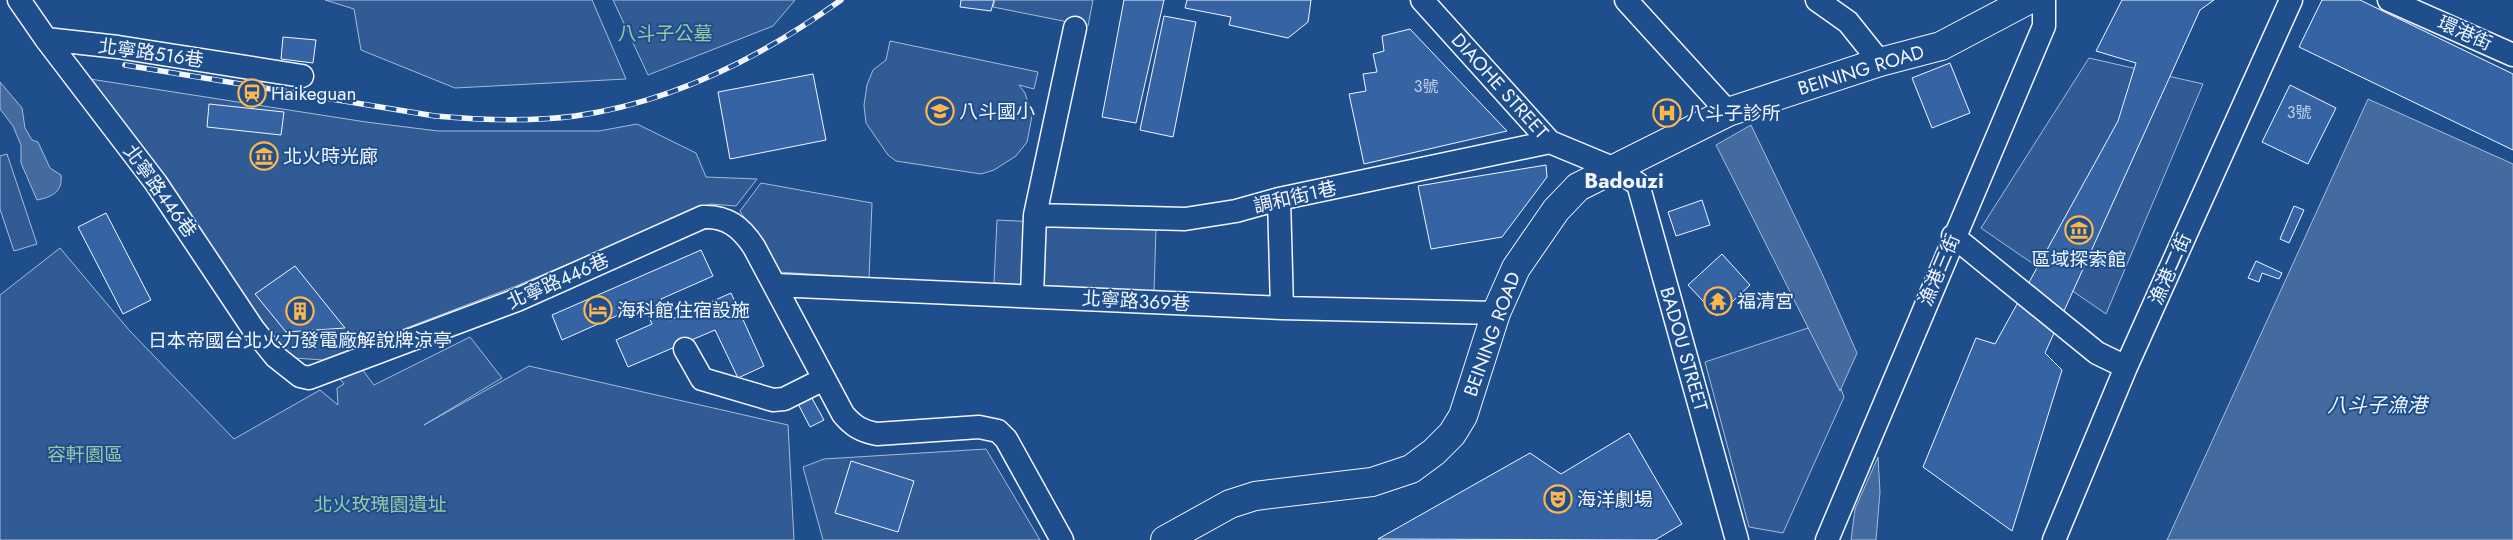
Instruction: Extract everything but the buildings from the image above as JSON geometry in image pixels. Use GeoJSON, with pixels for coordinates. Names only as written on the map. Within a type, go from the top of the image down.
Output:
{"type":"FeatureCollection","features":[{"type":"Feature","properties":{"kind":"main road","name":"BEINING ROAD"},"geometry":{"type":"LineString","coordinates":[[1165,540],[1230,504],[1255,496],[1372,482],[1402,472],[1425,460],[1444,443],[1463,416],[1496,314],[1516,268],[1556,210],[1578,188],[1728,112],[1880,62],[1941,46],[2028,0]]}},
{"type":"Feature","properties":{"kind":"street"},"geometry":{"type":"LineString","coordinates":[[19,0],[46,39]]}},
{"type":"Feature","properties":{"kind":"street","name":"DIAOHE STREET"},"geometry":{"type":"LineString","coordinates":[[1422,0],[1550,142],[1616,169]]}},
{"type":"Feature","properties":{"kind":"street"},"geometry":{"type":"LineString","coordinates":[[1626,0],[1728,112]]}},
{"type":"Feature","properties":{"kind":"street"},"geometry":{"type":"LineString","coordinates":[[1818,0],[1848,22],[1880,62]]}},
{"type":"Feature","properties":{"kind":"street","name":"漁港三街"},"geometry":{"type":"LineString","coordinates":[[1827,540],[1953,236],[2044,26],[2044,0]]}},
{"type":"Feature","properties":{"kind":"street","name":"漁港二街"},"geometry":{"type":"LineString","coordinates":[[2054,540],[2126,367],[2291,0]]}},
{"type":"Feature","properties":{"kind":"street","name":"環港街"},"geometry":{"type":"LineString","coordinates":[[2389,0],[2513,55]]}},
{"type":"Feature","properties":{"kind":"street"},"geometry":{"type":"LineString","coordinates":[[1032,296],[1035,215],[1075,28]]}},
{"type":"Feature","properties":{"kind":"street","name":"北寧路516巷"},"geometry":{"type":"LineString","coordinates":[[46,39],[118,47],[302,76]]}},
{"type":"Feature","properties":{"kind":"street","name":"北寧路446巷"},"geometry":{"type":"LineString","coordinates":[[46,39],[156,183],[254,330],[276,357],[300,376],[309,378],[517,300],[703,217],[715,216],[739,228],[754,247],[843,414],[852,424],[863,431],[892,434],[979,427],[998,431],[1006,439],[1062,540]]}},
{"type":"Feature","properties":{"kind":"street","name":"調和街1巷"},"geometry":{"type":"LineString","coordinates":[[1035,215],[1185,219],[1236,211],[1279,199],[1550,142]]}},
{"type":"Feature","properties":{"kind":"street","name":"BADOU STREET"},"geometry":{"type":"LineString","coordinates":[[1616,169],[1638,184],[1737,540]]}},
{"type":"Feature","properties":{"kind":"street"},"geometry":{"type":"LineString","coordinates":[[1279,199],[1282,308]]}},
{"type":"Feature","properties":{"kind":"street"},"geometry":{"type":"LineString","coordinates":[[1953,236],[2097,353],[2126,367]]}},
{"type":"Feature","properties":{"kind":"street","name":"北寧路369巷"},"geometry":{"type":"LineString","coordinates":[[776,286],[1282,308],[1496,314]]}},
{"type":"Feature","properties":{"kind":"street"},"geometry":{"type":"LineString","coordinates":[[685,349],[702,379],[765,399],[784,399],[824,379]]}},
{"type":"Feature","properties":{"kind":"shaded area"},"geometry":{"type":"Polygon","coordinates":[[[325,0],[592,0],[626,79],[455,88],[361,50],[354,9],[325,0]]]}},
{"type":"Feature","properties":{"kind":"shaded area","name":"八斗子公墓"},"geometry":{"type":"Polygon","coordinates":[[[613,0],[795,0],[773,26],[648,75],[613,0]]]}},
{"type":"Feature","properties":{"kind":"shaded area"},"geometry":{"type":"Polygon","coordinates":[[[995,0],[1093,0],[1088,26],[993,7],[995,0]]]}},
{"type":"Feature","properties":{"kind":"shaded area"},"geometry":{"type":"Polygon","coordinates":[[[890,41],[1038,72],[1034,89],[1019,85],[1025,93],[1032,116],[1027,142],[1016,156],[994,170],[981,174],[896,161],[888,155],[866,123],[864,105],[867,85],[873,70],[886,60],[890,41]]]}},
{"type":"Feature","properties":{"kind":"shaded area"},"geometry":{"type":"Polygon","coordinates":[[[2089,58],[2203,84],[2106,314],[1981,228],[2089,58]]]}},
{"type":"Feature","properties":{"kind":"shaded area"},"geometry":{"type":"Polygon","coordinates":[[[90,79],[366,122],[438,131],[599,131],[637,124],[696,153],[706,177],[757,179],[736,206],[710,204],[516,286],[323,360],[294,358],[269,335],[90,79]]]}},
{"type":"Feature","properties":{"kind":"shaded area"},"geometry":{"type":"Polygon","coordinates":[[[7,154],[37,244],[14,251],[0,209],[0,156],[7,154]]]}},
{"type":"Feature","properties":{"kind":"shaded area"},"geometry":{"type":"Polygon","coordinates":[[[761,183],[872,203],[869,278],[778,272],[740,211],[761,183]]]}},
{"type":"Feature","properties":{"kind":"shaded area"},"geometry":{"type":"Polygon","coordinates":[[[997,220],[1156,228],[1154,293],[994,283],[997,220]]]}},
{"type":"Feature","properties":{"kind":"shaded area"},"geometry":{"type":"Polygon","coordinates":[[[60,248],[129,330],[234,439],[320,390],[338,405],[337,388],[344,384],[335,373],[358,364],[374,385],[470,337],[502,378],[424,425],[529,366],[788,425],[794,540],[0,540],[0,295],[60,248]]]}},
{"type":"Feature","properties":{"kind":"shaded area"},"geometry":{"type":"Polygon","coordinates":[[[1817,325],[1844,397],[1783,533],[1749,527],[1705,362],[1817,325]]]}},
{"type":"Feature","properties":{"kind":"shaded area"},"geometry":{"type":"Polygon","coordinates":[[[986,449],[1040,540],[823,540],[803,467],[824,459],[986,449]]]}},
{"type":"Feature","properties":{"kind":"water"},"geometry":{"type":"Polygon","coordinates":[[[0,82],[22,108],[25,128],[32,140],[38,142],[50,168],[61,175],[60,186],[52,195],[37,200],[21,163],[21,145],[13,126],[0,109],[0,82]]]}},
{"type":"Feature","properties":{"kind":"water","name":"八斗子漁港"},"geometry":{"type":"Polygon","coordinates":[[[2368,99],[2513,164],[2513,540],[2167,540],[2368,99]]]}},
{"type":"Feature","properties":{"kind":"water"},"geometry":{"type":"Polygon","coordinates":[[[1751,125],[1820,269],[1857,353],[1840,391],[1716,145],[1751,125]]]}},
{"type":"Feature","properties":{"kind":"water"},"geometry":{"type":"Polygon","coordinates":[[[1878,457],[1880,492],[1876,540],[1851,540],[1855,509],[1878,457]]]}},
{"type":"Feature","properties":{"kind":"railway"},"geometry":{"type":"LineString","coordinates":[[125,65],[435,116],[505,120],[558,118],[611,109],[647,100],[715,74],[780,40],[841,0]]}},
{"type":"Feature","properties":{"kind":"place","name":"Haikeguan"},"geometry":{"type":"Point","coordinates":[252,93]}},
{"type":"Feature","properties":{"kind":"place","name":"八斗國小"},"geometry":{"type":"Point","coordinates":[940,111]}},
{"type":"Feature","properties":{"kind":"place","name":"八斗子診所"},"geometry":{"type":"Point","coordinates":[1667,113]}},
{"type":"Feature","properties":{"kind":"place","name":"北火時光廊"},"geometry":{"type":"Point","coordinates":[264,156]}},
{"type":"Feature","properties":{"kind":"place","name":"區域探索館"},"geometry":{"type":"Point","coordinates":[2079,230]}},
{"type":"Feature","properties":{"kind":"place","name":"福清宮"},"geometry":{"type":"Point","coordinates":[1718,301]}},
{"type":"Feature","properties":{"kind":"place","name":"海科館住宿設施"},"geometry":{"type":"Point","coordinates":[598,310]}},
{"type":"Feature","properties":{"kind":"place","name":"日本帝國台北火力發電廠解說牌涼亭"},"geometry":{"type":"Point","coordinates":[300,311]}},
{"type":"Feature","properties":{"kind":"place","name":"海洋劇場"},"geometry":{"type":"Point","coordinates":[1558,499]}},
{"type":"Feature","properties":{"kind":"district","name":"Badouzi"},"geometry":{"type":"Point","coordinates":[1624,181]}},
{"type":"Feature","properties":{"kind":"park label","name":"容軒園區"},"geometry":{"type":"Point","coordinates":[85,454]}},
{"type":"Feature","properties":{"kind":"park label","name":"北火玫瑰園遺址"},"geometry":{"type":"Point","coordinates":[380,504]}}]}
